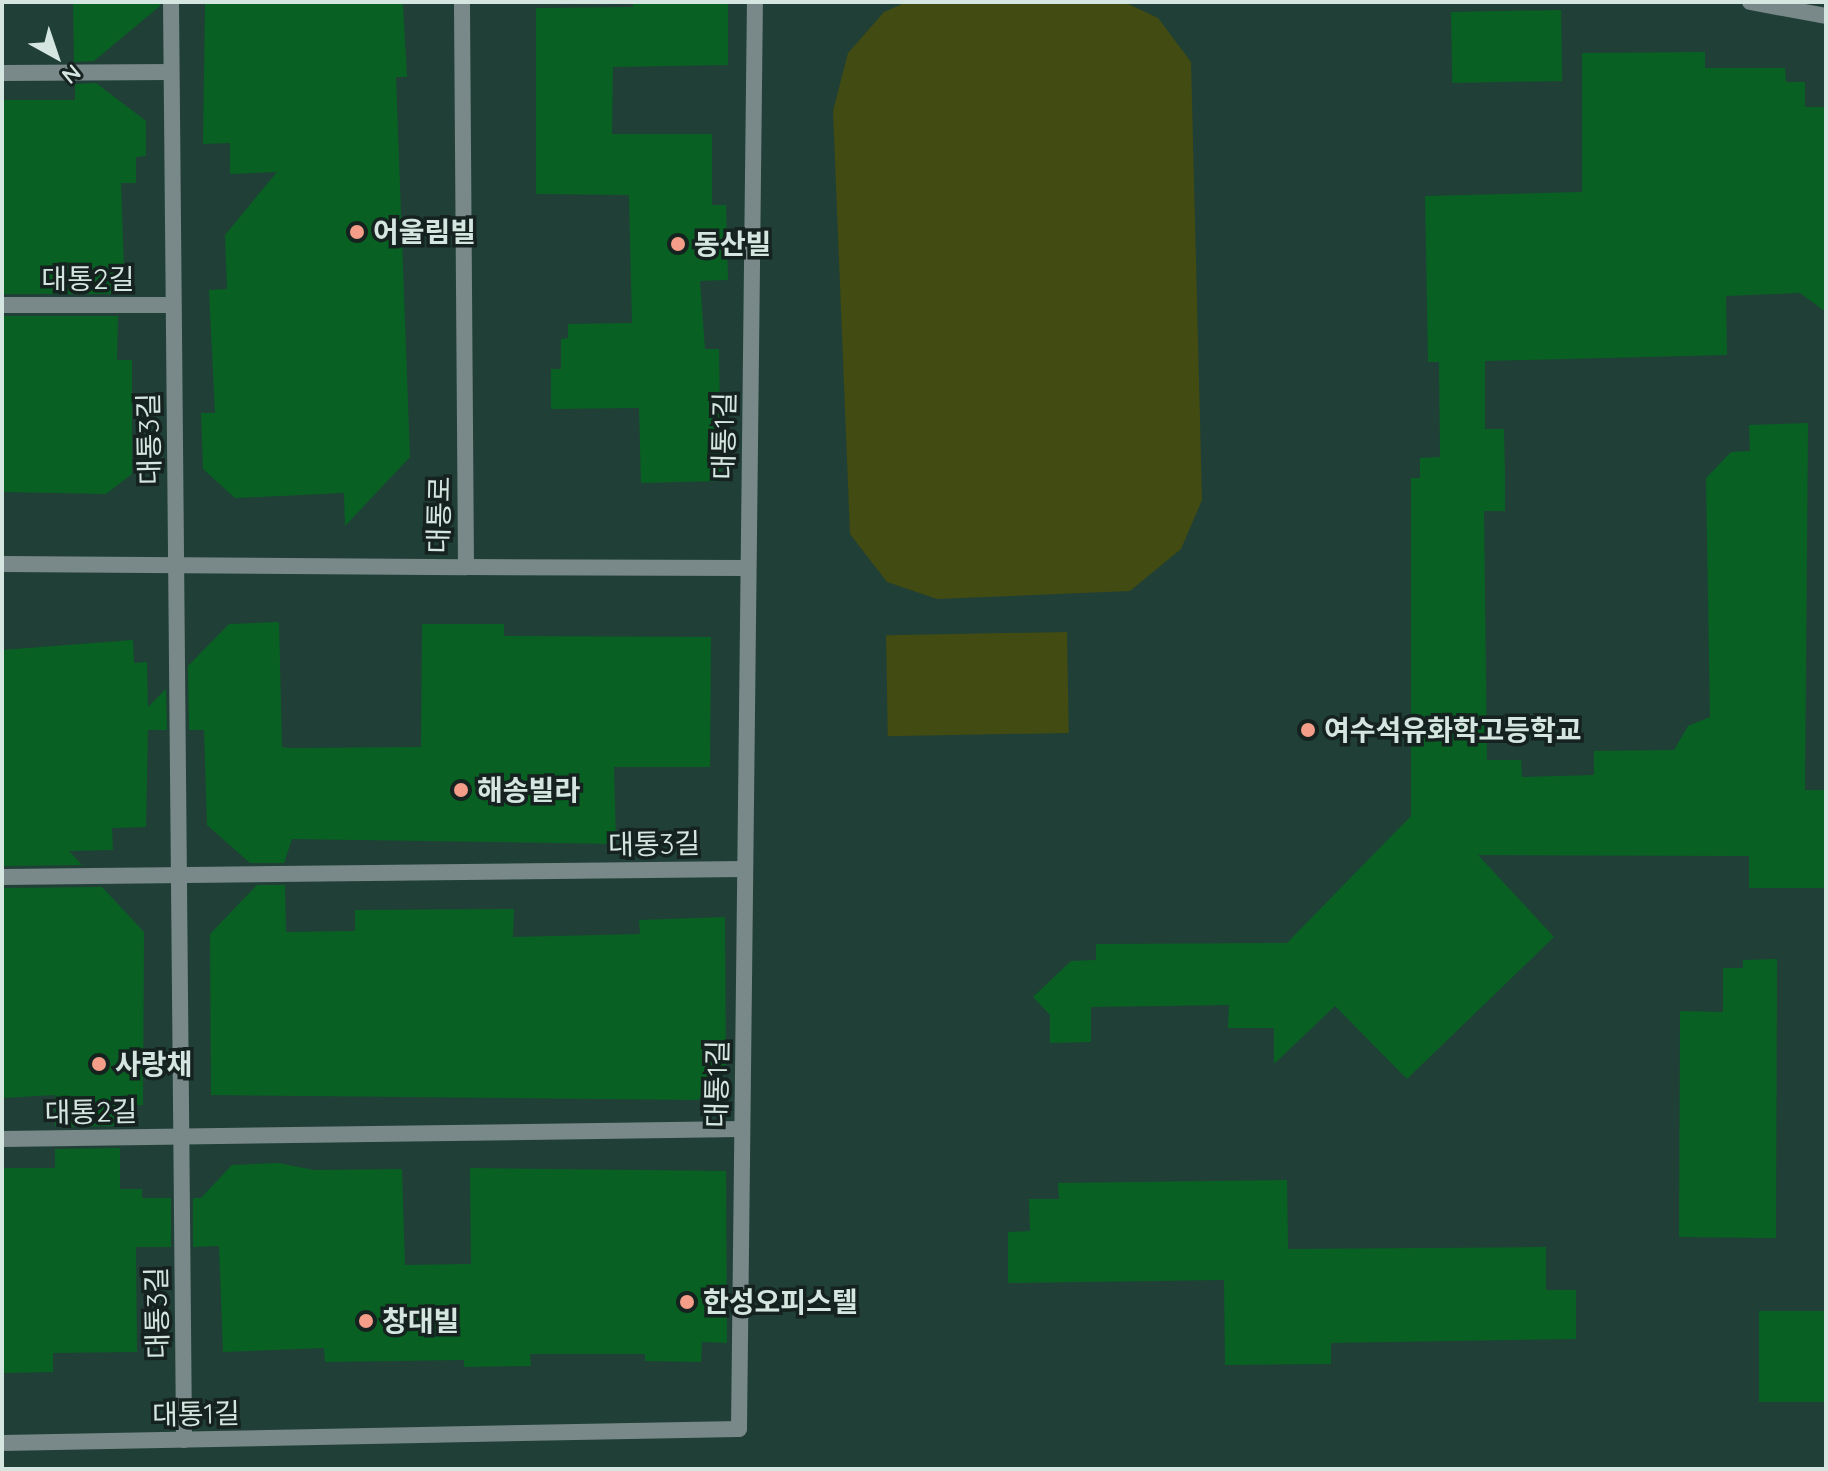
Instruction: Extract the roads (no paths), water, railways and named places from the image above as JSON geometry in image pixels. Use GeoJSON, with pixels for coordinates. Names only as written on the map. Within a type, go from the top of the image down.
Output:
{"type":"FeatureCollection","features":[{"type":"Feature","properties":{"kind":"street","name":"대통3길"},"geometry":{"type":"LineString","coordinates":[[171,2],[184,1440]]}},
{"type":"Feature","properties":{"kind":"street","name":"대통로"},"geometry":{"type":"LineString","coordinates":[[2,564],[176,562],[466,567],[462,2]]}},
{"type":"Feature","properties":{"kind":"street","name":"대통1길"},"geometry":{"type":"LineString","coordinates":[[2,1443],[739,1429],[755,2]]}},
{"type":"Feature","properties":{"kind":"street"},"geometry":{"type":"LineString","coordinates":[[1750,2],[1826,16]]}},
{"type":"Feature","properties":{"kind":"street"},"geometry":{"type":"LineString","coordinates":[[2,73],[171,72]]}},
{"type":"Feature","properties":{"kind":"street","name":"대통2길"},"geometry":{"type":"LineString","coordinates":[[2,305],[173,305]]}},
{"type":"Feature","properties":{"kind":"street"},"geometry":{"type":"LineString","coordinates":[[466,567],[748,568]]}},
{"type":"Feature","properties":{"kind":"street","name":"대통3길"},"geometry":{"type":"LineString","coordinates":[[179,875],[745,869]]}},
{"type":"Feature","properties":{"kind":"street"},"geometry":{"type":"LineString","coordinates":[[2,877],[179,875]]}},
{"type":"Feature","properties":{"kind":"street"},"geometry":{"type":"LineString","coordinates":[[181,1138],[742,1129]]}},
{"type":"Feature","properties":{"kind":"street","name":"대통2길"},"geometry":{"type":"LineString","coordinates":[[2,1139],[181,1138]]}},
{"type":"Feature","properties":{"kind":"place","name":"어울림빌"},"geometry":{"type":"Point","coordinates":[357,232]}},
{"type":"Feature","properties":{"kind":"place","name":"동산빌"},"geometry":{"type":"Point","coordinates":[678,244]}},
{"type":"Feature","properties":{"kind":"place","name":"여수석유화학고등학교"},"geometry":{"type":"Point","coordinates":[1308,730]}},
{"type":"Feature","properties":{"kind":"place","name":"해송빌라"},"geometry":{"type":"Point","coordinates":[461,790]}},
{"type":"Feature","properties":{"kind":"place","name":"사랑채"},"geometry":{"type":"Point","coordinates":[99,1064]}},
{"type":"Feature","properties":{"kind":"place","name":"한성오피스텔"},"geometry":{"type":"Point","coordinates":[687,1302]}},
{"type":"Feature","properties":{"kind":"place","name":"창대빌"},"geometry":{"type":"Point","coordinates":[366,1321]}}]}
